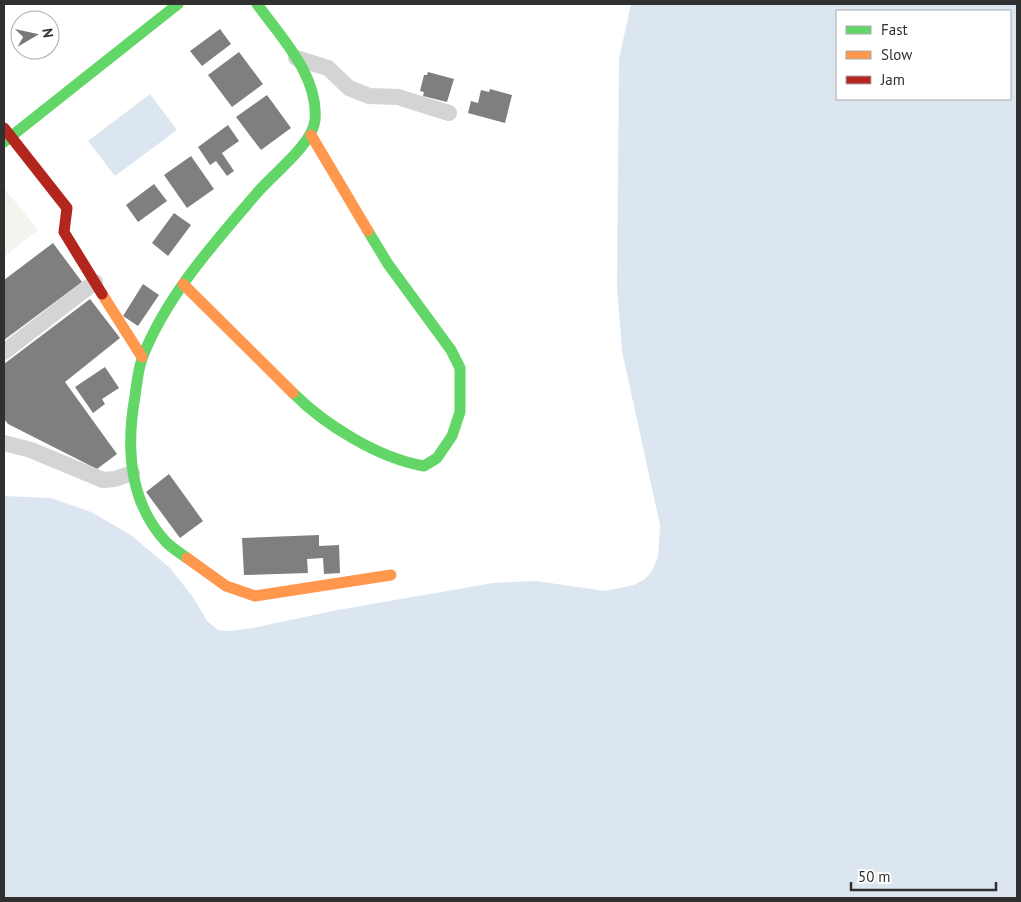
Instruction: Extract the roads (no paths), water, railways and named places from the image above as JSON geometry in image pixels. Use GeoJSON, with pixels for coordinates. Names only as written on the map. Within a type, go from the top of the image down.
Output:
{"type":"FeatureCollection","features":[{"type":"Feature","properties":{"kind":"street"},"geometry":{"type":"LineString","coordinates":[[142,357],[64,232],[67,208],[6,135],[178,4]]}},
{"type":"Feature","properties":{"kind":"street"},"geometry":{"type":"LineString","coordinates":[[257,4],[296,58],[310,86],[314,104],[314,120],[311,135],[258,192],[183,284],[159,323],[142,357],[130,423],[132,472],[140,505],[166,542],[200,569],[226,586],[255,596],[391,575]]}},
{"type":"Feature","properties":{"kind":"street"},"geometry":{"type":"LineString","coordinates":[[296,58],[328,68],[349,88],[368,96],[398,96],[449,113]]}},
{"type":"Feature","properties":{"kind":"street"},"geometry":{"type":"LineString","coordinates":[[183,284],[311,411],[375,450],[407,464],[424,466],[437,458],[452,436],[460,412],[460,368],[452,350],[388,264],[311,135]]}},
{"type":"Feature","properties":{"kind":"street"},"geometry":{"type":"LineString","coordinates":[[4,352],[95,282]]}},
{"type":"Feature","properties":{"kind":"street"},"geometry":{"type":"LineString","coordinates":[[4,443],[31,450],[103,480],[115,479],[132,472]]}}]}
